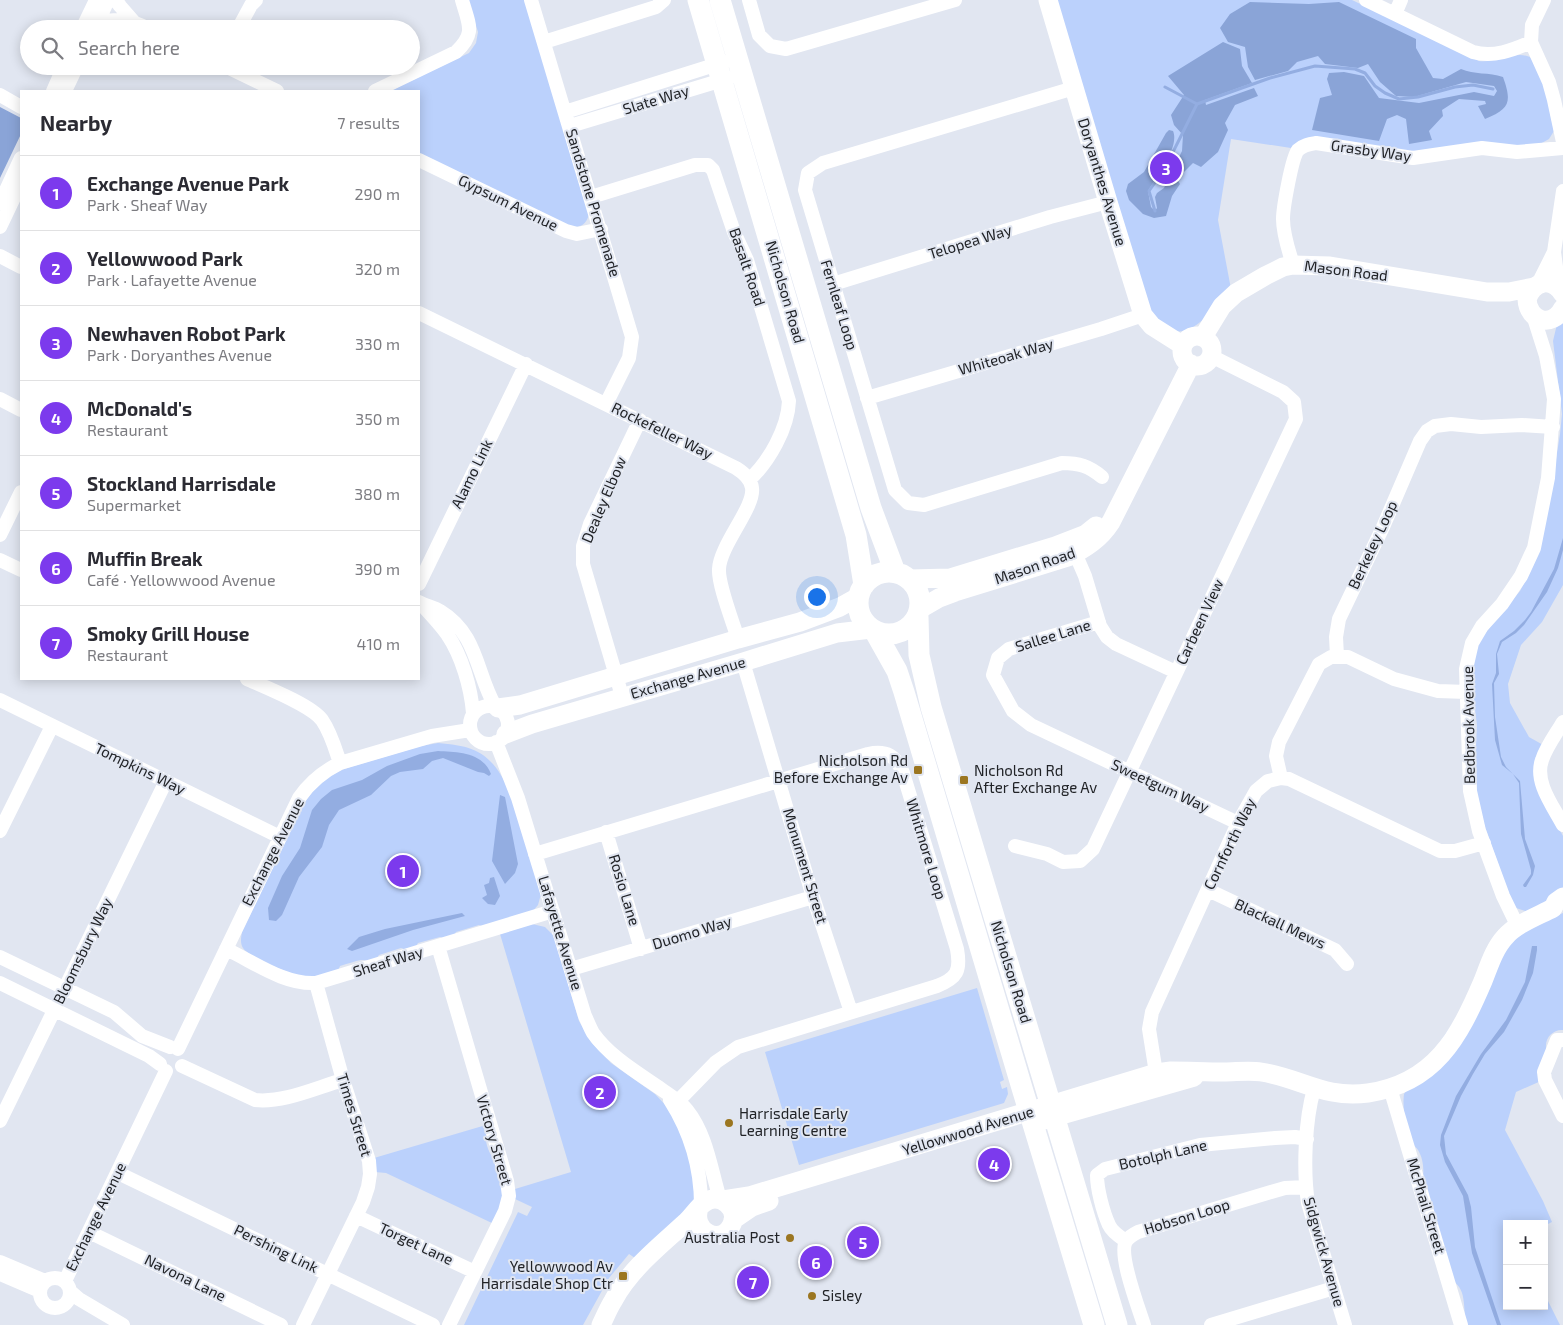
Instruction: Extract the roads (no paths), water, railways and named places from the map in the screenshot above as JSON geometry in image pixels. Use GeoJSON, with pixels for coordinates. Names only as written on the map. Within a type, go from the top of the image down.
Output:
{"type":"FeatureCollection","features":[{"type":"Feature","properties":{"kind":"main road","name":"Nicholson Road"},"geometry":{"type":"LineString","coordinates":[[698,0],[856,534],[861,591],[859,611],[896,672],[904,692],[1094,1325]]}},
{"type":"Feature","properties":{"kind":"main road","name":"Nicholson Road"},"geometry":{"type":"LineString","coordinates":[[720,0],[871,508],[902,576],[919,593],[919,655],[931,707],[1117,1325]]}},
{"type":"Feature","properties":{"kind":"main road"},"geometry":{"type":"LineString","coordinates":[[861,591],[870,578],[878,574],[886,572],[902,576]]}},
{"type":"Feature","properties":{"kind":"main road"},"geometry":{"type":"LineString","coordinates":[[872,630],[883,634],[902,632],[910,627],[919,613]]}},
{"type":"Feature","properties":{"kind":"street"},"geometry":{"type":"LineString","coordinates":[[86,20],[96,0]]}},
{"type":"Feature","properties":{"kind":"street"},"geometry":{"type":"LineString","coordinates":[[99,20],[108,0]]}},
{"type":"Feature","properties":{"kind":"street"},"geometry":{"type":"LineString","coordinates":[[116,0],[132,20]]}},
{"type":"Feature","properties":{"kind":"street"},"geometry":{"type":"LineString","coordinates":[[243,20],[256,0]]}},
{"type":"Feature","properties":{"kind":"street"},"geometry":{"type":"LineString","coordinates":[[420,69],[456,52],[465,44],[470,34],[462,0]]}},
{"type":"Feature","properties":{"kind":"street","name":"Sandstone Promenade"},"geometry":{"type":"LineString","coordinates":[[532,0],[632,337],[629,358],[606,404]]}},
{"type":"Feature","properties":{"kind":"street"},"geometry":{"type":"LineString","coordinates":[[544,42],[656,7],[664,0]]}},
{"type":"Feature","properties":{"kind":"street"},"geometry":{"type":"LineString","coordinates":[[749,0],[759,35],[770,46],[786,49],[955,0]]}},
{"type":"Feature","properties":{"kind":"street","name":"Doryanthes Avenue"},"geometry":{"type":"LineString","coordinates":[[1048,0],[1143,315],[1152,326],[1182,345]]}},
{"type":"Feature","properties":{"kind":"street"},"geometry":{"type":"LineString","coordinates":[[1366,0],[1482,55],[1498,54],[1532,42]]}},
{"type":"Feature","properties":{"kind":"street"},"geometry":{"type":"LineString","coordinates":[[1394,14],[1401,0]]}},
{"type":"Feature","properties":{"kind":"street"},"geometry":{"type":"LineString","coordinates":[[1544,0],[1532,25],[1532,42],[1552,91],[1563,142]]}},
{"type":"Feature","properties":{"kind":"street","name":"Slate Way"},"geometry":{"type":"LineString","coordinates":[[565,112],[740,66]]}},
{"type":"Feature","properties":{"kind":"street","name":"Slate Way"},"geometry":{"type":"LineString","coordinates":[[570,126],[720,72]]}},
{"type":"Feature","properties":{"kind":"street"},"geometry":{"type":"LineString","coordinates":[[52,90],[60,75]]}},
{"type":"Feature","properties":{"kind":"street"},"geometry":{"type":"LineString","coordinates":[[65,90],[73,75]]}},
{"type":"Feature","properties":{"kind":"street"},"geometry":{"type":"LineString","coordinates":[[244,75],[275,90]]}},
{"type":"Feature","properties":{"kind":"street"},"geometry":{"type":"LineString","coordinates":[[377,90],[408,75]]}},
{"type":"Feature","properties":{"kind":"street","name":"Fernleaf Loop"},"geometry":{"type":"LineString","coordinates":[[1074,88],[823,163],[808,173],[806,191],[895,490],[908,504],[924,505],[1062,463],[1084,465],[1102,477]]}},
{"type":"Feature","properties":{"kind":"street"},"geometry":{"type":"LineString","coordinates":[[2,96],[20,103]]}},
{"type":"Feature","properties":{"kind":"street"},"geometry":{"type":"LineString","coordinates":[[2,96],[20,106]]}},
{"type":"Feature","properties":{"kind":"street","name":"Grasby Way"},"geometry":{"type":"LineString","coordinates":[[1293,265],[1288,249],[1283,218],[1293,159],[1298,150],[1307,144],[1413,158],[1482,148],[1517,152],[1563,148]]}},
{"type":"Feature","properties":{"kind":"street"},"geometry":{"type":"LineString","coordinates":[[0,203],[20,160]]}},
{"type":"Feature","properties":{"kind":"street","name":"Gypsum Avenue"},"geometry":{"type":"LineString","coordinates":[[420,160],[566,231],[577,234],[601,229]]}},
{"type":"Feature","properties":{"kind":"street","name":"Basalt Road"},"geometry":{"type":"LineString","coordinates":[[591,197],[695,165],[708,165],[713,170],[734,232],[747,260],[789,401],[787,419],[767,461],[749,480]]}},
{"type":"Feature","properties":{"kind":"street"},"geometry":{"type":"LineString","coordinates":[[0,227],[20,185]]}},
{"type":"Feature","properties":{"kind":"street"},"geometry":{"type":"LineString","coordinates":[[1532,314],[1527,299],[1554,252],[1563,191]]}},
{"type":"Feature","properties":{"kind":"street","name":"Telopea Way"},"geometry":{"type":"LineString","coordinates":[[833,284],[1050,217],[1108,202]]}},
{"type":"Feature","properties":{"kind":"street"},"geometry":{"type":"LineString","coordinates":[[1554,252],[1562,292]]}},
{"type":"Feature","properties":{"kind":"street"},"geometry":{"type":"LineString","coordinates":[[0,256],[20,266]]}},
{"type":"Feature","properties":{"kind":"street","name":"Mason Road"},"geometry":{"type":"LineString","coordinates":[[1203,336],[1222,306],[1236,293],[1265,276],[1293,265],[1330,266],[1487,292],[1509,292],[1536,286]]}},
{"type":"Feature","properties":{"kind":"street"},"geometry":{"type":"LineString","coordinates":[[1536,286],[1549,283],[1562,292]]}},
{"type":"Feature","properties":{"kind":"street","name":"Mason Road"},"geometry":{"type":"LineString","coordinates":[[1487,292],[1544,320],[1560,313]]}},
{"type":"Feature","properties":{"kind":"street","name":"Rockefeller Way"},"geometry":{"type":"LineString","coordinates":[[420,313],[736,468],[746,475],[749,480]]}},
{"type":"Feature","properties":{"kind":"street","name":"Bedbrook Avenue"},"geometry":{"type":"LineString","coordinates":[[1546,356],[1560,313]]}},
{"type":"Feature","properties":{"kind":"street","name":"Bedbrook Avenue"},"geometry":{"type":"LineString","coordinates":[[1518,927],[1503,896],[1479,831],[1470,790],[1466,669],[1472,643],[1482,626],[1502,604],[1521,576],[1534,548],[1548,478],[1554,399],[1546,356],[1532,314]]}},
{"type":"Feature","properties":{"kind":"street","name":"Whiteoak Way"},"geometry":{"type":"LineString","coordinates":[[867,398],[1143,315]]}},
{"type":"Feature","properties":{"kind":"street"},"geometry":{"type":"LineString","coordinates":[[1195,335],[1203,336],[1211,344],[1211,356],[1198,366],[1190,364],[1182,354],[1182,345],[1190,337],[1195,335]]}},
{"type":"Feature","properties":{"kind":"street","name":"Carbeen View"},"geometry":{"type":"LineString","coordinates":[[1015,846],[1047,854],[1063,862],[1080,861],[1093,849],[1296,419],[1294,402],[1283,392],[1211,356]]}},
{"type":"Feature","properties":{"kind":"street","name":"Alamo Link"},"geometry":{"type":"LineString","coordinates":[[420,582],[526,364]]}},
{"type":"Feature","properties":{"kind":"street","name":"Mason Road"},"geometry":{"type":"LineString","coordinates":[[919,613],[938,598],[1055,562],[1104,520],[1125,493],[1190,364]]}},
{"type":"Feature","properties":{"kind":"street"},"geometry":{"type":"LineString","coordinates":[[0,399],[20,409]]}},
{"type":"Feature","properties":{"kind":"street","name":"Dealey Elbow"},"geometry":{"type":"LineString","coordinates":[[622,696],[583,564],[582,554],[590,524],[640,420]]}},
{"type":"Feature","properties":{"kind":"street","name":"Berkeley Loop"},"geometry":{"type":"LineString","coordinates":[[1337,656],[1336,637],[1339,618],[1383,527],[1420,441],[1427,431],[1436,426],[1451,424],[1481,428],[1522,425],[1553,427]]}},
{"type":"Feature","properties":{"kind":"street"},"geometry":{"type":"LineString","coordinates":[[738,639],[720,582],[718,568],[726,544],[750,501],[752,490],[749,480]]}},
{"type":"Feature","properties":{"kind":"street"},"geometry":{"type":"LineString","coordinates":[[0,535],[20,494]]}},
{"type":"Feature","properties":{"kind":"street"},"geometry":{"type":"LineString","coordinates":[[1072,547],[1085,576],[1099,622],[1107,636],[1116,644],[1176,672]]}},
{"type":"Feature","properties":{"kind":"street","name":"Mason Road"},"geometry":{"type":"LineString","coordinates":[[902,576],[950,578],[1072,547]]}},
{"type":"Feature","properties":{"kind":"street"},"geometry":{"type":"LineString","coordinates":[[0,560],[20,570]]}},
{"type":"Feature","properties":{"kind":"street","name":"Exchange Avenue"},"geometry":{"type":"LineString","coordinates":[[497,707],[520,706],[822,615],[861,591]]}},
{"type":"Feature","properties":{"kind":"street"},"geometry":{"type":"LineString","coordinates":[[420,603],[440,610],[450,618],[466,638],[476,654],[487,690],[507,719],[508,726],[501,738],[489,744],[478,741],[470,730],[470,719],[477,709],[484,706],[497,707]]}},
{"type":"Feature","properties":{"kind":"street"},"geometry":{"type":"LineString","coordinates":[[420,603],[452,642],[462,667],[472,703],[473,714]]}},
{"type":"Feature","properties":{"kind":"street","name":"Sallee Lane"},"geometry":{"type":"LineString","coordinates":[[993,675],[998,658],[1009,649],[1099,622]]}},
{"type":"Feature","properties":{"kind":"street","name":"Exchange Avenue"},"geometry":{"type":"LineString","coordinates":[[501,738],[532,724],[837,633],[872,630]]}},
{"type":"Feature","properties":{"kind":"street"},"geometry":{"type":"LineString","coordinates":[[1467,692],[1438,691],[1394,679],[1348,657],[1331,657],[1319,664],[1279,742],[1276,756],[1281,778],[1289,779],[1440,851],[1455,851],[1484,843]]}},
{"type":"Feature","properties":{"kind":"street","name":"Monument Street"},"geometry":{"type":"LineString","coordinates":[[743,662],[813,897],[850,1012]]}},
{"type":"Feature","properties":{"kind":"street","name":"Sweetgum Way"},"geometry":{"type":"LineString","coordinates":[[993,675],[1014,711],[1031,725],[1238,823]]}},
{"type":"Feature","properties":{"kind":"street"},"geometry":{"type":"LineString","coordinates":[[264,682],[321,718],[340,763]]}},
{"type":"Feature","properties":{"kind":"street","name":"Tompkins Way"},"geometry":{"type":"LineString","coordinates":[[0,700],[280,837]]}},
{"type":"Feature","properties":{"kind":"street"},"geometry":{"type":"LineString","coordinates":[[1563,722],[1542,760],[1539,773],[1542,785],[1563,825]]}},
{"type":"Feature","properties":{"kind":"street"},"geometry":{"type":"LineString","coordinates":[[0,831],[52,726]]}},
{"type":"Feature","properties":{"kind":"street","name":"Exchange Avenue"},"geometry":{"type":"LineString","coordinates":[[174,1048],[226,949],[299,798],[306,788],[318,776],[340,763],[432,736],[470,730]]}},
{"type":"Feature","properties":{"kind":"street","name":"Lafayette Avenue"},"geometry":{"type":"LineString","coordinates":[[501,738],[585,1016],[593,1033],[604,1046],[622,1061],[678,1100],[688,1111],[697,1126],[722,1200]]}},
{"type":"Feature","properties":{"kind":"street","name":"Whitmore Loop"},"geometry":{"type":"LineString","coordinates":[[535,854],[868,754],[879,752],[895,758],[903,773],[957,949],[959,963],[955,975],[949,981],[937,986],[738,1047],[716,1062],[678,1100]]}},
{"type":"Feature","properties":{"kind":"street","name":"Cornforth Way"},"geometry":{"type":"LineString","coordinates":[[1156,1073],[1149,1029],[1152,1012],[1238,823],[1256,791],[1268,781],[1281,778]]}},
{"type":"Feature","properties":{"kind":"street","name":"Bloomsbury Way"},"geometry":{"type":"LineString","coordinates":[[0,1121],[166,781]]}},
{"type":"Feature","properties":{"kind":"street","name":"Rosio Lane"},"geometry":{"type":"LineString","coordinates":[[606,832],[641,948]]}},
{"type":"Feature","properties":{"kind":"street","name":"Blackall Mews"},"geometry":{"type":"LineString","coordinates":[[1208,890],[1335,950],[1347,964]]}},
{"type":"Feature","properties":{"kind":"street","name":"Duomo Way"},"geometry":{"type":"LineString","coordinates":[[571,969],[813,897]]}},
{"type":"Feature","properties":{"kind":"street","name":"Yellowwood Avenue"},"geometry":{"type":"LineString","coordinates":[[612,1325],[635,1288],[662,1258],[686,1238],[706,1232],[712,1235],[723,1234],[732,1226],[733,1220],[759,1204],[1031,1118],[1156,1073],[1171,1071],[1259,1071],[1281,1076],[1314,1089],[1345,1094],[1367,1093],[1390,1088],[1409,1080],[1427,1068],[1454,1041],[1466,1020],[1500,942],[1506,935],[1560,904]]}},
{"type":"Feature","properties":{"kind":"street","name":"Sheaf Way"},"geometry":{"type":"LineString","coordinates":[[226,949],[280,976],[302,983],[316,983],[553,911]]}},
{"type":"Feature","properties":{"kind":"street","name":"Victory Street"},"geometry":{"type":"LineString","coordinates":[[438,946],[509,1192],[505,1211],[449,1325]]}},
{"type":"Feature","properties":{"kind":"street"},"geometry":{"type":"LineString","coordinates":[[0,957],[114,1012],[142,1036],[174,1048],[184,1056],[182,1066],[174,1072],[163,1068],[149,1056],[0,983]]}},
{"type":"Feature","properties":{"kind":"street","name":"Times Street"},"geometry":{"type":"LineString","coordinates":[[303,1325],[356,1216],[368,1187],[370,1168],[367,1151],[343,1080],[316,983]]}},
{"type":"Feature","properties":{"kind":"street"},"geometry":{"type":"LineString","coordinates":[[1563,1040],[1557,1040],[1544,1072],[1545,1080],[1563,1116]]}},
{"type":"Feature","properties":{"kind":"street"},"geometry":{"type":"LineString","coordinates":[[163,1068],[160,1054],[163,1050],[174,1048]]}},
{"type":"Feature","properties":{"kind":"street"},"geometry":{"type":"LineString","coordinates":[[182,1066],[255,1100],[279,1099],[343,1080]]}},
{"type":"Feature","properties":{"kind":"street","name":"Exchange Avenue"},"geometry":{"type":"LineString","coordinates":[[68,1286],[89,1232],[118,1172],[163,1068]]}},
{"type":"Feature","properties":{"kind":"street","name":"Yellowwood Avenue"},"geometry":{"type":"LineString","coordinates":[[1052,1111],[1214,1072]]}},
{"type":"Feature","properties":{"kind":"street","name":"McPhail Street"},"geometry":{"type":"LineString","coordinates":[[1390,1088],[1461,1325]]}},
{"type":"Feature","properties":{"kind":"street","name":"Sidgwick Avenue"},"geometry":{"type":"LineString","coordinates":[[1314,1089],[1306,1139],[1308,1203],[1345,1325]]}},
{"type":"Feature","properties":{"kind":"street","name":"Lafayette Avenue"},"geometry":{"type":"LineString","coordinates":[[666,1093],[686,1129],[693,1147],[700,1173],[700,1206]]}},
{"type":"Feature","properties":{"kind":"street","name":"Yellowwood Avenue"},"geometry":{"type":"LineString","coordinates":[[601,1325],[613,1300],[645,1260],[690,1218],[700,1206],[710,1200],[749,1196],[1031,1118]]}},
{"type":"Feature","properties":{"kind":"street","name":"Botolph Lane"},"geometry":{"type":"LineString","coordinates":[[1126,1242],[1109,1226],[1097,1185],[1098,1175],[1105,1169],[1200,1145],[1275,1138],[1295,1137],[1306,1139]]}},
{"type":"Feature","properties":{"kind":"street","name":"Pershing Link"},"geometry":{"type":"LineString","coordinates":[[118,1172],[433,1325]]}},
{"type":"Feature","properties":{"kind":"street","name":"Hobson Loop"},"geometry":{"type":"LineString","coordinates":[[1144,1325],[1124,1260],[1126,1242],[1138,1232],[1285,1188],[1306,1187]]}},
{"type":"Feature","properties":{"kind":"street"},"geometry":{"type":"LineString","coordinates":[[722,1200],[732,1209],[733,1220]]}},
{"type":"Feature","properties":{"kind":"street"},"geometry":{"type":"LineString","coordinates":[[700,1206],[697,1219],[699,1225],[706,1232]]}},
{"type":"Feature","properties":{"kind":"street","name":"Torget Lane"},"geometry":{"type":"LineString","coordinates":[[356,1216],[475,1272]]}},
{"type":"Feature","properties":{"kind":"street","name":"Navona Lane"},"geometry":{"type":"LineString","coordinates":[[89,1232],[281,1325]]}},
{"type":"Feature","properties":{"kind":"street"},"geometry":{"type":"LineString","coordinates":[[0,1262],[43,1286]]}},
{"type":"Feature","properties":{"kind":"street"},"geometry":{"type":"LineString","coordinates":[[0,1274],[43,1286],[55,1278],[68,1286],[84,1302],[123,1325]]}},
{"type":"Feature","properties":{"kind":"street"},"geometry":{"type":"LineString","coordinates":[[43,1286],[42,1300],[49,1307],[58,1308],[68,1301],[68,1286]]}},
{"type":"Feature","properties":{"kind":"street"},"geometry":{"type":"LineString","coordinates":[[1211,1325],[1334,1288]]}},
{"type":"Feature","properties":{"kind":"street"},"geometry":{"type":"LineString","coordinates":[[64,1305],[84,1312],[103,1325]]}},
{"type":"Feature","properties":{"kind":"waterway"},"geometry":{"type":"LineString","coordinates":[[1155,211],[1149,191],[1164,170],[1197,104],[1270,78],[1315,66],[1355,69],[1365,73],[1375,86],[1385,93],[1399,99],[1418,97],[1455,87],[1473,85],[1493,89]]}},
{"type":"Feature","properties":{"kind":"waterway"},"geometry":{"type":"LineString","coordinates":[[1165,87],[1197,104]]}},
{"type":"Feature","properties":{"kind":"place","name":"Newhaven Robot Park"},"geometry":{"type":"Point","coordinates":[1166,168]}},
{"type":"Feature","properties":{"kind":"place","name":"Nicholson Rd Before Exchange Av"},"geometry":{"type":"Point","coordinates":[918,770]}},
{"type":"Feature","properties":{"kind":"place","name":"Nicholson Rd After Exchange Av"},"geometry":{"type":"Point","coordinates":[964,780]}},
{"type":"Feature","properties":{"kind":"place","name":"Exchange Avenue Park"},"geometry":{"type":"Point","coordinates":[403,871]}},
{"type":"Feature","properties":{"kind":"place","name":"Yellowwood Park"},"geometry":{"type":"Point","coordinates":[600,1092]}},
{"type":"Feature","properties":{"kind":"place","name":"Harrisdale Early Learning Centre"},"geometry":{"type":"Point","coordinates":[729,1123]}},
{"type":"Feature","properties":{"kind":"place","name":"McDonald's"},"geometry":{"type":"Point","coordinates":[994,1164]}},
{"type":"Feature","properties":{"kind":"place","name":"Australia Post"},"geometry":{"type":"Point","coordinates":[790,1238]}},
{"type":"Feature","properties":{"kind":"place","name":"Stockland Harrisdale"},"geometry":{"type":"Point","coordinates":[863,1242]}},
{"type":"Feature","properties":{"kind":"place","name":"Muffin Break"},"geometry":{"type":"Point","coordinates":[816,1262]}},
{"type":"Feature","properties":{"kind":"place","name":"Yellowwood Av Harrisdale Shop Ctr"},"geometry":{"type":"Point","coordinates":[623,1276]}},
{"type":"Feature","properties":{"kind":"place","name":"Smoky Grill House"},"geometry":{"type":"Point","coordinates":[753,1282]}},
{"type":"Feature","properties":{"kind":"place","name":"Sisley"},"geometry":{"type":"Point","coordinates":[812,1296]}}]}
